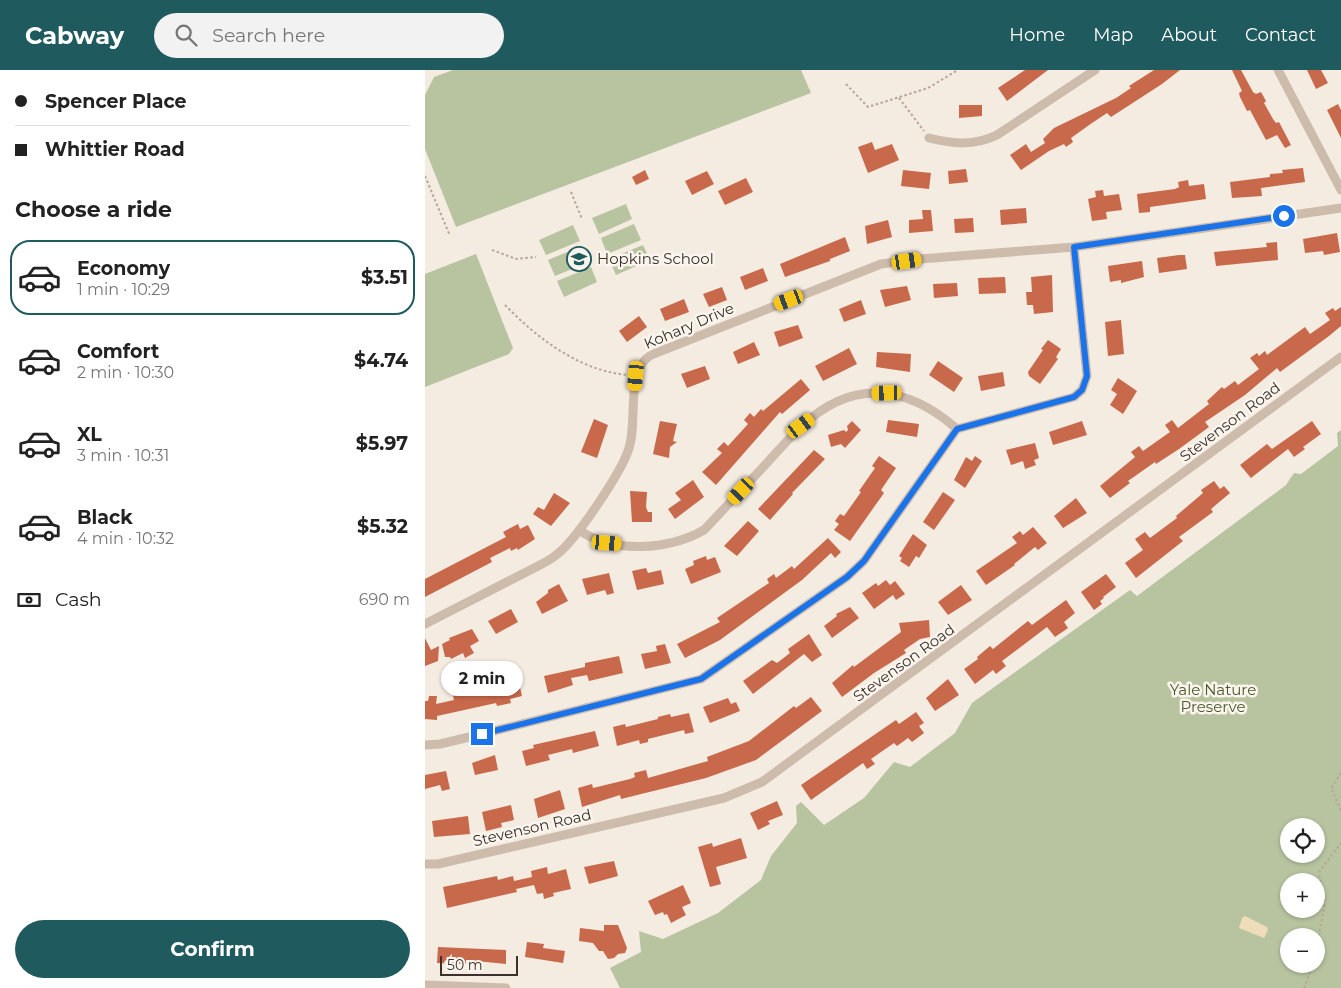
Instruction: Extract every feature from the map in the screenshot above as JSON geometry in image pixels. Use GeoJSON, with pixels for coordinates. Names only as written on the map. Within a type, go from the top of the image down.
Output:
{"type":"FeatureCollection","features":[{"type":"Feature","properties":{"kind":"street"},"geometry":{"type":"LineString","coordinates":[[929,138],[947,142],[982,142],[997,135],[1095,70]]}},
{"type":"Feature","properties":{"kind":"street"},"geometry":{"type":"LineString","coordinates":[[1278,70],[1341,190]]}},
{"type":"Feature","properties":{"kind":"street","name":"Kohary Drive"},"geometry":{"type":"LineString","coordinates":[[636,376],[640,364],[651,355],[881,264],[920,259],[1074,247],[1341,208]]}},
{"type":"Feature","properties":{"kind":"street"},"geometry":{"type":"LineString","coordinates":[[425,745],[482,734],[701,679],[847,577],[864,561],[957,429],[1074,397],[1082,390],[1087,376],[1074,247]]}},
{"type":"Feature","properties":{"kind":"street","name":"Stevenson Road"},"geometry":{"type":"LineString","coordinates":[[425,864],[438,864],[724,798],[762,782],[1341,357]]}},
{"type":"Feature","properties":{"kind":"street"},"geometry":{"type":"LineString","coordinates":[[425,624],[541,565],[563,550],[579,530],[628,453],[634,428],[636,376]]}},
{"type":"Feature","properties":{"kind":"street"},"geometry":{"type":"LineString","coordinates":[[579,530],[595,540],[607,543],[643,546],[671,544],[688,539],[704,530],[801,426],[831,406],[857,395],[887,393],[914,399],[938,412],[957,429]]}},
{"type":"Feature","properties":{"kind":"street"},"geometry":{"type":"LineString","coordinates":[[425,985],[506,988]]}},
{"type":"Feature","properties":{"kind":"path"},"geometry":{"type":"LineString","coordinates":[[846,84],[868,107],[936,84],[958,70]]}},
{"type":"Feature","properties":{"kind":"path"},"geometry":{"type":"LineString","coordinates":[[899,98],[929,138]]}},
{"type":"Feature","properties":{"kind":"path"},"geometry":{"type":"LineString","coordinates":[[425,176],[450,236]]}},
{"type":"Feature","properties":{"kind":"path"},"geometry":{"type":"LineString","coordinates":[[571,192],[582,219]]}},
{"type":"Feature","properties":{"kind":"path"},"geometry":{"type":"LineString","coordinates":[[492,250],[516,259],[536,257]]}},
{"type":"Feature","properties":{"kind":"path"},"geometry":{"type":"LineString","coordinates":[[505,305],[531,330],[583,364],[610,372],[636,376]]}},
{"type":"Feature","properties":{"kind":"path"},"geometry":{"type":"LineString","coordinates":[[1341,773],[1331,788],[1341,811]]}},
{"type":"Feature","properties":{"kind":"path"},"geometry":{"type":"LineString","coordinates":[[1320,928],[1325,903],[1319,872],[1341,843]]}},
{"type":"Feature","properties":{"kind":"path"},"geometry":{"type":"LineString","coordinates":[[1304,988],[1310,973]]}},
{"type":"Feature","properties":{"kind":"green space"},"geometry":{"type":"Polygon","coordinates":[[[453,70],[801,70],[811,93],[456,227],[425,149],[425,95],[434,77],[453,70]]]}},
{"type":"Feature","properties":{"kind":"green space"},"geometry":{"type":"Polygon","coordinates":[[[626,204],[632,219],[599,234],[592,218],[626,204]]]}},
{"type":"Feature","properties":{"kind":"green space"},"geometry":{"type":"Polygon","coordinates":[[[634,224],[641,240],[607,254],[601,238],[634,224]]]}},
{"type":"Feature","properties":{"kind":"green space"},"geometry":{"type":"Polygon","coordinates":[[[573,225],[580,241],[546,255],[539,240],[573,225]]]}},
{"type":"Feature","properties":{"kind":"green space"},"geometry":{"type":"Polygon","coordinates":[[[643,245],[650,260],[616,275],[609,259],[643,245]]]}},
{"type":"Feature","properties":{"kind":"green space"},"geometry":{"type":"Polygon","coordinates":[[[582,246],[589,262],[555,276],[548,260],[582,246]]]}},
{"type":"Feature","properties":{"kind":"green space"},"geometry":{"type":"Polygon","coordinates":[[[476,254],[513,348],[509,354],[425,387],[425,274],[476,254]]]}},
{"type":"Feature","properties":{"kind":"green space"},"geometry":{"type":"Polygon","coordinates":[[[591,267],[597,282],[564,297],[557,281],[591,267]]]}},
{"type":"Feature","properties":{"kind":"green space","name":"Yale Nature Preserve"},"geometry":{"type":"Polygon","coordinates":[[[1341,430],[1341,988],[620,988],[610,968],[641,952],[639,931],[663,939],[718,913],[761,880],[771,856],[797,823],[796,806],[801,802],[824,825],[864,798],[894,762],[910,767],[955,733],[972,703],[1130,590],[1137,596],[1286,485],[1294,473],[1301,474],[1338,446],[1337,433],[1341,430]]]}},
{"type":"Feature","properties":{"kind":"sand"},"geometry":{"type":"Polygon","coordinates":[[[1245,916],[1267,927],[1268,930],[1264,938],[1239,928],[1242,918],[1245,916]]]}},
{"type":"Feature","properties":{"kind":"building"},"geometry":{"type":"Polygon","coordinates":[[[1025,70],[1048,70],[1007,101],[998,88],[1025,70]]]}},
{"type":"Feature","properties":{"kind":"building"},"geometry":{"type":"Polygon","coordinates":[[[1154,70],[1180,70],[1111,117],[1107,113],[1092,123],[1071,138],[1073,142],[1066,147],[1064,144],[1049,151],[1021,170],[1010,155],[1026,144],[1031,152],[1045,143],[1043,139],[1054,128],[1116,98],[1131,88],[1129,86],[1154,70]]]}},
{"type":"Feature","properties":{"kind":"building"},"geometry":{"type":"Polygon","coordinates":[[[1232,70],[1241,70],[1253,92],[1256,94],[1261,92],[1266,101],[1264,103],[1273,119],[1276,123],[1279,122],[1291,145],[1285,148],[1277,135],[1266,140],[1250,110],[1247,111],[1240,97],[1239,93],[1242,91],[1232,70]]]}},
{"type":"Feature","properties":{"kind":"building"},"geometry":{"type":"Polygon","coordinates":[[[1307,70],[1321,70],[1328,83],[1316,89],[1307,70]]]}},
{"type":"Feature","properties":{"kind":"building"},"geometry":{"type":"Polygon","coordinates":[[[1338,104],[1341,110],[1341,138],[1327,110],[1338,104]]]}},
{"type":"Feature","properties":{"kind":"building"},"geometry":{"type":"Polygon","coordinates":[[[959,105],[982,105],[982,116],[959,118],[959,105]]]}},
{"type":"Feature","properties":{"kind":"building"},"geometry":{"type":"Polygon","coordinates":[[[872,142],[875,150],[892,144],[899,160],[868,173],[858,147],[872,142]]]}},
{"type":"Feature","properties":{"kind":"building"},"geometry":{"type":"Polygon","coordinates":[[[1303,168],[1305,182],[1261,188],[1262,196],[1232,198],[1230,182],[1270,177],[1270,174],[1283,173],[1282,170],[1303,168]]]}},
{"type":"Feature","properties":{"kind":"building"},"geometry":{"type":"Polygon","coordinates":[[[966,169],[968,182],[949,184],[948,171],[966,169]]]}},
{"type":"Feature","properties":{"kind":"building"},"geometry":{"type":"Polygon","coordinates":[[[645,170],[649,179],[636,185],[632,177],[645,170]]]}},
{"type":"Feature","properties":{"kind":"building"},"geometry":{"type":"Polygon","coordinates":[[[903,170],[931,173],[929,189],[901,186],[903,170]]]}},
{"type":"Feature","properties":{"kind":"building"},"geometry":{"type":"Polygon","coordinates":[[[707,171],[714,184],[692,195],[685,181],[707,171]]]}},
{"type":"Feature","properties":{"kind":"building"},"geometry":{"type":"Polygon","coordinates":[[[746,178],[753,192],[725,205],[718,191],[746,178]]]}},
{"type":"Feature","properties":{"kind":"building"},"geometry":{"type":"Polygon","coordinates":[[[1188,180],[1189,186],[1204,184],[1206,199],[1150,207],[1150,212],[1139,213],[1137,194],[1175,189],[1179,187],[1178,182],[1188,180]]]}},
{"type":"Feature","properties":{"kind":"building"},"geometry":{"type":"Polygon","coordinates":[[[1103,190],[1104,196],[1119,194],[1122,210],[1106,212],[1107,219],[1092,221],[1088,199],[1096,197],[1095,191],[1103,190]]]}},
{"type":"Feature","properties":{"kind":"building"},"geometry":{"type":"Polygon","coordinates":[[[1026,208],[1027,223],[1001,225],[1000,210],[1026,208]]]}},
{"type":"Feature","properties":{"kind":"building"},"geometry":{"type":"Polygon","coordinates":[[[922,210],[931,210],[933,231],[909,233],[909,220],[923,219],[922,210]]]}},
{"type":"Feature","properties":{"kind":"building"},"geometry":{"type":"Polygon","coordinates":[[[973,218],[974,232],[955,233],[954,219],[973,218]]]}},
{"type":"Feature","properties":{"kind":"building"},"geometry":{"type":"Polygon","coordinates":[[[888,220],[892,237],[867,244],[865,226],[888,220]]]}},
{"type":"Feature","properties":{"kind":"building"},"geometry":{"type":"Polygon","coordinates":[[[1337,233],[1340,252],[1324,255],[1323,251],[1305,253],[1303,239],[1337,233]]]}},
{"type":"Feature","properties":{"kind":"building"},"geometry":{"type":"Polygon","coordinates":[[[845,237],[850,251],[830,259],[830,261],[785,277],[780,264],[845,237]]]}},
{"type":"Feature","properties":{"kind":"building"},"geometry":{"type":"Polygon","coordinates":[[[1277,242],[1278,260],[1216,266],[1214,252],[1267,247],[1266,243],[1277,242]]]}},
{"type":"Feature","properties":{"kind":"building"},"geometry":{"type":"Polygon","coordinates":[[[1185,255],[1187,269],[1159,273],[1157,258],[1185,255]]]}},
{"type":"Feature","properties":{"kind":"building"},"geometry":{"type":"Polygon","coordinates":[[[1142,261],[1144,277],[1121,283],[1121,280],[1110,282],[1108,266],[1142,261]]]}},
{"type":"Feature","properties":{"kind":"building"},"geometry":{"type":"Polygon","coordinates":[[[763,268],[768,281],[745,290],[740,277],[763,268]]]}},
{"type":"Feature","properties":{"kind":"building"},"geometry":{"type":"Polygon","coordinates":[[[1052,275],[1053,312],[1034,314],[1033,305],[1027,305],[1026,292],[1032,292],[1031,277],[1052,275]]]}},
{"type":"Feature","properties":{"kind":"building"},"geometry":{"type":"Polygon","coordinates":[[[1005,277],[1006,293],[979,294],[978,278],[1005,277]]]}},
{"type":"Feature","properties":{"kind":"building"},"geometry":{"type":"Polygon","coordinates":[[[957,283],[958,296],[934,298],[933,284],[957,283]]]}},
{"type":"Feature","properties":{"kind":"building"},"geometry":{"type":"Polygon","coordinates":[[[907,286],[911,300],[885,307],[880,290],[907,286]]]}},
{"type":"Feature","properties":{"kind":"building"},"geometry":{"type":"Polygon","coordinates":[[[722,287],[727,300],[709,307],[703,294],[722,287]]]}},
{"type":"Feature","properties":{"kind":"building"},"geometry":{"type":"Polygon","coordinates":[[[684,299],[689,312],[665,321],[660,309],[684,299]]]}},
{"type":"Feature","properties":{"kind":"building"},"geometry":{"type":"Polygon","coordinates":[[[861,300],[866,314],[844,322],[839,309],[861,300]]]}},
{"type":"Feature","properties":{"kind":"building"},"geometry":{"type":"Polygon","coordinates":[[[1341,307],[1341,326],[1280,372],[1277,368],[1245,395],[1205,422],[1209,427],[1179,449],[1156,464],[1155,462],[1128,481],[1130,483],[1110,498],[1100,486],[1135,457],[1131,452],[1139,446],[1143,451],[1170,432],[1165,425],[1172,420],[1178,428],[1209,404],[1207,401],[1222,387],[1224,389],[1235,381],[1238,385],[1259,369],[1250,358],[1257,353],[1259,356],[1265,351],[1267,355],[1305,327],[1310,334],[1330,320],[1325,313],[1333,308],[1335,311],[1341,307]]]}},
{"type":"Feature","properties":{"kind":"building"},"geometry":{"type":"Polygon","coordinates":[[[639,316],[647,327],[627,342],[619,331],[639,316]]]}},
{"type":"Feature","properties":{"kind":"building"},"geometry":{"type":"Polygon","coordinates":[[[1121,320],[1124,354],[1108,356],[1105,322],[1121,320]]]}},
{"type":"Feature","properties":{"kind":"building"},"geometry":{"type":"Polygon","coordinates":[[[798,325],[803,338],[779,347],[774,332],[798,325]]]}},
{"type":"Feature","properties":{"kind":"building"},"geometry":{"type":"Polygon","coordinates":[[[1048,340],[1061,349],[1056,357],[1058,359],[1040,384],[1029,376],[1028,372],[1048,340]]]}},
{"type":"Feature","properties":{"kind":"building"},"geometry":{"type":"Polygon","coordinates":[[[754,342],[760,355],[738,364],[733,352],[754,342]]]}},
{"type":"Feature","properties":{"kind":"building"},"geometry":{"type":"Polygon","coordinates":[[[849,348],[857,364],[823,381],[815,366],[849,348]]]}},
{"type":"Feature","properties":{"kind":"building"},"geometry":{"type":"Polygon","coordinates":[[[877,352],[911,354],[910,372],[876,367],[877,352]]]}},
{"type":"Feature","properties":{"kind":"building"},"geometry":{"type":"Polygon","coordinates":[[[938,361],[963,378],[954,392],[929,375],[938,361]]]}},
{"type":"Feature","properties":{"kind":"building"},"geometry":{"type":"Polygon","coordinates":[[[705,366],[710,379],[687,388],[681,374],[705,366]]]}},
{"type":"Feature","properties":{"kind":"building"},"geometry":{"type":"Polygon","coordinates":[[[1003,372],[1005,386],[981,391],[978,376],[1003,372]]]}},
{"type":"Feature","properties":{"kind":"building"},"geometry":{"type":"Polygon","coordinates":[[[1118,378],[1137,391],[1123,414],[1110,405],[1117,394],[1111,390],[1118,378]]]}},
{"type":"Feature","properties":{"kind":"building"},"geometry":{"type":"Polygon","coordinates":[[[801,379],[810,390],[782,414],[780,412],[716,485],[702,472],[722,453],[717,449],[724,442],[728,446],[748,424],[744,420],[750,413],[754,417],[761,409],[763,411],[801,379]]]}},
{"type":"Feature","properties":{"kind":"building"},"geometry":{"type":"Polygon","coordinates":[[[594,419],[608,425],[597,458],[581,452],[594,419]]]}},
{"type":"Feature","properties":{"kind":"building"},"geometry":{"type":"Polygon","coordinates":[[[888,420],[919,424],[917,437],[886,432],[888,420]]]}},
{"type":"Feature","properties":{"kind":"building"},"geometry":{"type":"Polygon","coordinates":[[[660,421],[677,424],[673,441],[677,442],[670,447],[669,458],[653,454],[660,421]]]}},
{"type":"Feature","properties":{"kind":"building"},"geometry":{"type":"Polygon","coordinates":[[[852,421],[861,430],[845,448],[841,444],[831,447],[828,435],[844,430],[846,432],[848,430],[847,426],[852,421]]]}},
{"type":"Feature","properties":{"kind":"building"},"geometry":{"type":"Polygon","coordinates":[[[1082,421],[1087,435],[1053,445],[1049,432],[1082,421]]]}},
{"type":"Feature","properties":{"kind":"building"},"geometry":{"type":"Polygon","coordinates":[[[1312,421],[1321,434],[1303,447],[1305,449],[1294,457],[1288,449],[1251,478],[1240,465],[1267,444],[1272,449],[1312,421]]]}},
{"type":"Feature","properties":{"kind":"building"},"geometry":{"type":"Polygon","coordinates":[[[1035,443],[1039,458],[1034,460],[1036,465],[1025,469],[1023,461],[1011,465],[1006,450],[1035,443]]]}},
{"type":"Feature","properties":{"kind":"building"},"geometry":{"type":"Polygon","coordinates":[[[814,450],[825,459],[792,493],[770,520],[758,509],[814,450]]]}},
{"type":"Feature","properties":{"kind":"building"},"geometry":{"type":"Polygon","coordinates":[[[879,456],[896,468],[881,490],[884,493],[850,541],[834,530],[839,524],[835,521],[840,514],[844,516],[861,492],[859,491],[875,468],[872,466],[879,456]]]}},
{"type":"Feature","properties":{"kind":"building"},"geometry":{"type":"Polygon","coordinates":[[[975,456],[982,461],[965,488],[954,480],[966,457],[972,461],[975,456]]]}},
{"type":"Feature","properties":{"kind":"building"},"geometry":{"type":"Polygon","coordinates":[[[693,480],[704,497],[675,519],[668,509],[681,500],[675,493],[693,480]]]}},
{"type":"Feature","properties":{"kind":"building"},"geometry":{"type":"Polygon","coordinates":[[[1214,481],[1220,489],[1224,486],[1230,493],[1211,509],[1213,512],[1179,537],[1183,541],[1136,578],[1125,563],[1143,550],[1135,539],[1145,532],[1150,538],[1177,518],[1176,516],[1203,493],[1201,490],[1214,481]]]}},
{"type":"Feature","properties":{"kind":"building"},"geometry":{"type":"Polygon","coordinates":[[[630,491],[647,492],[646,507],[648,512],[652,512],[652,522],[632,522],[630,491]]]}},
{"type":"Feature","properties":{"kind":"building"},"geometry":{"type":"Polygon","coordinates":[[[943,492],[955,500],[934,530],[923,522],[943,492]]]}},
{"type":"Feature","properties":{"kind":"building"},"geometry":{"type":"Polygon","coordinates":[[[554,493],[570,503],[551,526],[533,514],[538,507],[544,510],[554,493]]]}},
{"type":"Feature","properties":{"kind":"building"},"geometry":{"type":"Polygon","coordinates":[[[1076,498],[1087,513],[1063,528],[1054,516],[1076,498]]]}},
{"type":"Feature","properties":{"kind":"building"},"geometry":{"type":"Polygon","coordinates":[[[748,521],[759,531],[737,556],[724,546],[748,521]]]}},
{"type":"Feature","properties":{"kind":"building"},"geometry":{"type":"Polygon","coordinates":[[[518,524],[520,529],[528,525],[535,539],[518,550],[517,548],[511,551],[510,548],[490,558],[492,562],[425,597],[425,579],[506,537],[503,532],[518,524]]]}},
{"type":"Feature","properties":{"kind":"building"},"geometry":{"type":"Polygon","coordinates":[[[1033,527],[1047,543],[1038,550],[1035,547],[1015,565],[986,585],[976,571],[1017,543],[1012,537],[1020,531],[1023,535],[1033,527]]]}},
{"type":"Feature","properties":{"kind":"building"},"geometry":{"type":"Polygon","coordinates":[[[913,534],[927,545],[919,558],[916,556],[909,567],[900,561],[902,558],[899,556],[913,534]]]}},
{"type":"Feature","properties":{"kind":"building"},"geometry":{"type":"Polygon","coordinates":[[[828,538],[841,552],[835,558],[831,553],[802,580],[720,640],[685,658],[677,644],[720,622],[717,618],[769,583],[767,579],[774,574],[776,578],[792,566],[794,569],[828,538]]]}},
{"type":"Feature","properties":{"kind":"building"},"geometry":{"type":"Polygon","coordinates":[[[706,556],[707,560],[715,557],[721,572],[691,584],[685,569],[694,565],[693,561],[706,556]]]}},
{"type":"Feature","properties":{"kind":"building"},"geometry":{"type":"Polygon","coordinates":[[[646,568],[648,573],[661,570],[664,584],[637,590],[632,571],[646,568]]]}},
{"type":"Feature","properties":{"kind":"building"},"geometry":{"type":"Polygon","coordinates":[[[609,573],[614,593],[607,595],[605,590],[587,595],[582,579],[609,573]]]}},
{"type":"Feature","properties":{"kind":"building"},"geometry":{"type":"Polygon","coordinates":[[[1106,574],[1116,587],[1103,597],[1100,601],[1102,604],[1094,610],[1081,592],[1106,574]]]}},
{"type":"Feature","properties":{"kind":"building"},"geometry":{"type":"Polygon","coordinates":[[[886,580],[890,585],[895,581],[905,594],[896,600],[893,595],[874,609],[862,593],[876,583],[878,586],[886,580]]]}},
{"type":"Feature","properties":{"kind":"building"},"geometry":{"type":"Polygon","coordinates":[[[559,584],[568,601],[542,614],[536,602],[548,593],[548,590],[559,584]]]}},
{"type":"Feature","properties":{"kind":"building"},"geometry":{"type":"Polygon","coordinates":[[[961,585],[972,600],[948,615],[938,602],[961,585]]]}},
{"type":"Feature","properties":{"kind":"building"},"geometry":{"type":"Polygon","coordinates":[[[1066,600],[1075,613],[1064,622],[1068,628],[1055,637],[1047,627],[1002,661],[1006,666],[996,674],[993,670],[975,684],[964,669],[978,659],[977,657],[990,646],[993,649],[1028,621],[1032,625],[1066,600]]]}},
{"type":"Feature","properties":{"kind":"building"},"geometry":{"type":"Polygon","coordinates":[[[850,607],[859,618],[832,638],[824,626],[837,616],[836,614],[850,607]]]}},
{"type":"Feature","properties":{"kind":"building"},"geometry":{"type":"Polygon","coordinates":[[[511,609],[518,622],[496,634],[488,621],[511,609]]]}},
{"type":"Feature","properties":{"kind":"building"},"geometry":{"type":"Polygon","coordinates":[[[929,620],[930,637],[920,639],[904,650],[906,653],[874,673],[842,697],[832,683],[853,665],[854,667],[901,632],[899,623],[929,620]]]}},
{"type":"Feature","properties":{"kind":"building"},"geometry":{"type":"Polygon","coordinates":[[[472,629],[479,641],[470,646],[474,653],[465,658],[463,653],[451,659],[450,657],[445,657],[442,644],[450,640],[449,638],[472,629]]]}},
{"type":"Feature","properties":{"kind":"building"},"geometry":{"type":"Polygon","coordinates":[[[809,634],[822,655],[812,662],[804,654],[753,694],[743,681],[772,660],[777,663],[790,653],[788,649],[809,634]]]}},
{"type":"Feature","properties":{"kind":"building"},"geometry":{"type":"Polygon","coordinates":[[[425,638],[431,650],[439,646],[438,661],[425,666],[425,638]]]}},
{"type":"Feature","properties":{"kind":"building"},"geometry":{"type":"Polygon","coordinates":[[[665,644],[671,663],[645,669],[641,654],[657,651],[656,646],[665,644]]]}},
{"type":"Feature","properties":{"kind":"building"},"geometry":{"type":"Polygon","coordinates":[[[619,656],[623,673],[589,681],[587,675],[571,678],[573,685],[548,693],[544,676],[585,667],[585,663],[619,656]]]}},
{"type":"Feature","properties":{"kind":"building"},"geometry":{"type":"Polygon","coordinates":[[[948,679],[959,695],[935,711],[926,698],[948,679]]]}},
{"type":"Feature","properties":{"kind":"building"},"geometry":{"type":"Polygon","coordinates":[[[512,680],[513,684],[519,683],[522,696],[510,699],[511,703],[497,706],[496,703],[437,716],[437,720],[425,719],[425,701],[428,701],[429,696],[437,696],[436,704],[454,700],[453,696],[505,686],[504,682],[512,680]]]}},
{"type":"Feature","properties":{"kind":"building"},"geometry":{"type":"Polygon","coordinates":[[[811,697],[822,711],[756,760],[706,778],[621,799],[620,795],[582,807],[578,788],[592,784],[593,788],[630,779],[635,777],[634,773],[646,770],[648,778],[708,761],[707,757],[749,741],[794,706],[796,708],[811,697]]]}},
{"type":"Feature","properties":{"kind":"building"},"geometry":{"type":"Polygon","coordinates":[[[728,698],[731,704],[736,702],[740,711],[710,723],[703,707],[728,698]]]}},
{"type":"Feature","properties":{"kind":"building"},"geometry":{"type":"Polygon","coordinates":[[[916,712],[924,723],[919,726],[924,733],[912,742],[908,738],[897,746],[894,743],[871,759],[875,764],[867,769],[863,763],[811,800],[801,785],[896,720],[899,724],[916,712]]]}},
{"type":"Feature","properties":{"kind":"building"},"geometry":{"type":"Polygon","coordinates":[[[689,713],[694,732],[685,734],[684,730],[648,739],[648,742],[640,744],[639,740],[617,746],[613,727],[625,724],[626,727],[670,714],[671,717],[689,713]]]}},
{"type":"Feature","properties":{"kind":"building"},"geometry":{"type":"Polygon","coordinates":[[[595,731],[599,746],[573,753],[572,749],[548,755],[550,760],[526,766],[522,751],[534,748],[533,745],[595,731]]]}},
{"type":"Feature","properties":{"kind":"building"},"geometry":{"type":"Polygon","coordinates":[[[495,755],[498,770],[475,775],[472,763],[495,755]]]}},
{"type":"Feature","properties":{"kind":"building"},"geometry":{"type":"Polygon","coordinates":[[[446,771],[450,789],[442,791],[440,785],[425,789],[425,775],[446,771]]]}},
{"type":"Feature","properties":{"kind":"building"},"geometry":{"type":"Polygon","coordinates":[[[560,790],[565,809],[538,818],[534,799],[560,790]]]}},
{"type":"Feature","properties":{"kind":"building"},"geometry":{"type":"Polygon","coordinates":[[[777,801],[783,815],[768,821],[770,824],[758,830],[750,813],[777,801]]]}},
{"type":"Feature","properties":{"kind":"building"},"geometry":{"type":"Polygon","coordinates":[[[511,805],[514,820],[501,823],[502,827],[486,831],[482,812],[511,805]]]}},
{"type":"Feature","properties":{"kind":"building"},"geometry":{"type":"Polygon","coordinates":[[[468,816],[470,834],[434,837],[432,821],[468,816]]]}},
{"type":"Feature","properties":{"kind":"building"},"geometry":{"type":"Polygon","coordinates":[[[741,838],[747,858],[716,867],[721,884],[710,887],[698,847],[712,843],[713,847],[741,838]]]}},
{"type":"Feature","properties":{"kind":"building"},"geometry":{"type":"Polygon","coordinates":[[[614,861],[618,876],[589,884],[584,867],[614,861]]]}},
{"type":"Feature","properties":{"kind":"building"},"geometry":{"type":"Polygon","coordinates":[[[547,867],[548,874],[566,869],[571,889],[553,893],[554,896],[544,899],[543,893],[537,894],[534,885],[516,889],[517,892],[447,908],[443,887],[497,876],[498,880],[513,876],[514,881],[532,877],[531,871],[547,867]]]}},
{"type":"Feature","properties":{"kind":"building"},"geometry":{"type":"Polygon","coordinates":[[[683,885],[691,903],[682,907],[686,915],[671,923],[667,914],[664,915],[663,912],[655,915],[648,901],[683,885]]]}},
{"type":"Feature","properties":{"kind":"building"},"geometry":{"type":"Polygon","coordinates":[[[604,925],[618,925],[627,948],[625,953],[608,959],[603,951],[599,951],[593,943],[579,941],[580,928],[604,931],[604,925]]]}},
{"type":"Feature","properties":{"kind":"building"},"geometry":{"type":"Polygon","coordinates":[[[527,942],[544,944],[543,948],[565,951],[563,963],[525,957],[527,942]]]}},
{"type":"Feature","properties":{"kind":"building"},"geometry":{"type":"Polygon","coordinates":[[[438,947],[506,950],[506,964],[466,960],[466,964],[437,963],[438,947]]]}},
{"type":"Feature","properties":{"kind":"place","name":"Hopkins School"},"geometry":{"type":"Point","coordinates":[579,259]}},
{"type":"Feature","properties":{"kind":"route"},"geometry":{"type":"LineString","coordinates":[[482,734],[701,679],[847,577],[864,561],[957,429],[1074,397],[1082,390],[1087,376],[1074,247],[1284,216]]}}]}
